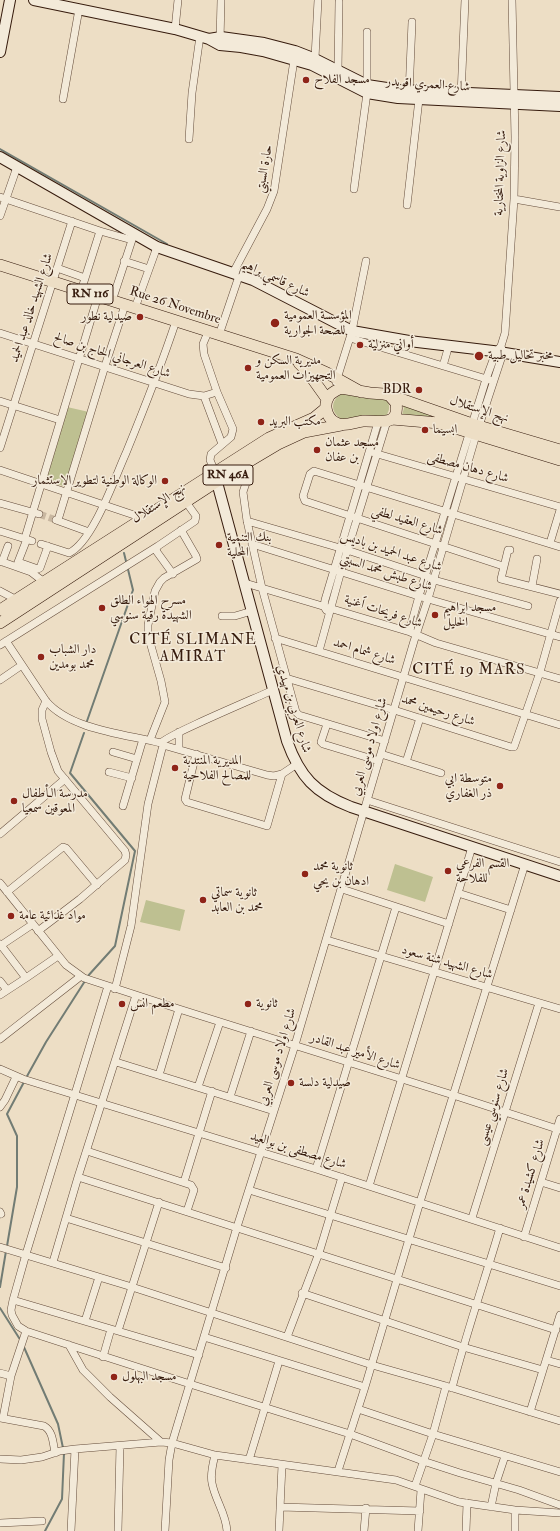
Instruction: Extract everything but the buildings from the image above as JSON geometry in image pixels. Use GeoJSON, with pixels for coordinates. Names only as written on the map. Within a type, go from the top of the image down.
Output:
{"type":"FeatureCollection","features":[{"type":"Feature","properties":{"kind":"main road","name":"Rue 26 Novembre"},"geometry":{"type":"LineString","coordinates":[[0,265],[296,360],[327,373],[361,392]]}},
{"type":"Feature","properties":{"kind":"main road","name":"Rue 26 Novembre"},"geometry":{"type":"LineString","coordinates":[[296,360],[307,371],[329,400],[329,417],[334,422],[341,425]]}},
{"type":"Feature","properties":{"kind":"main road","name":"نهج الإستقلال"},"geometry":{"type":"LineString","coordinates":[[0,623],[186,502],[216,477],[269,438],[314,418],[329,400],[342,388],[389,395],[474,429],[560,460]]}},
{"type":"Feature","properties":{"kind":"main road"},"geometry":{"type":"LineString","coordinates":[[386,421],[396,414],[397,408],[396,403],[389,395]]}},
{"type":"Feature","properties":{"kind":"main road","name":"نهج الإستقلال"},"geometry":{"type":"LineString","coordinates":[[0,610],[17,600],[40,576],[216,477],[246,464],[278,444],[304,432],[364,421],[439,424],[474,429],[560,450]]}},
{"type":"Feature","properties":{"kind":"street"},"geometry":{"type":"LineString","coordinates":[[0,52],[10,0]]}},
{"type":"Feature","properties":{"kind":"street","name":"شارع العمري اقويدر"},"geometry":{"type":"LineString","coordinates":[[36,0],[175,29],[204,38],[257,50],[312,65],[367,89],[409,94],[461,97],[515,99],[560,97]]}},
{"type":"Feature","properties":{"kind":"street"},"geometry":{"type":"LineString","coordinates":[[175,29],[178,0]]}},
{"type":"Feature","properties":{"kind":"street"},"geometry":{"type":"LineString","coordinates":[[220,41],[221,0]]}},
{"type":"Feature","properties":{"kind":"street"},"geometry":{"type":"LineString","coordinates":[[315,58],[318,0]]}},
{"type":"Feature","properties":{"kind":"street"},"geometry":{"type":"LineString","coordinates":[[461,97],[465,0]]}},
{"type":"Feature","properties":{"kind":"street","name":"شارع الزاوية المختارية"},"geometry":{"type":"LineString","coordinates":[[500,350],[505,333],[514,199],[515,99],[512,0]]}},
{"type":"Feature","properties":{"kind":"street"},"geometry":{"type":"LineString","coordinates":[[338,70],[339,2]]}},
{"type":"Feature","properties":{"kind":"street"},"geometry":{"type":"LineString","coordinates":[[63,99],[79,9]]}},
{"type":"Feature","properties":{"kind":"street"},"geometry":{"type":"LineString","coordinates":[[409,94],[412,22]]}},
{"type":"Feature","properties":{"kind":"street"},"geometry":{"type":"LineString","coordinates":[[354,188],[367,89],[367,32]]}},
{"type":"Feature","properties":{"kind":"street"},"geometry":{"type":"LineString","coordinates":[[189,139],[192,93],[204,38]]}},
{"type":"Feature","properties":{"kind":"street","name":"شارع العمري اقويدر"},"geometry":{"type":"LineString","coordinates":[[220,41],[264,43],[315,58],[338,70],[367,89]]}},
{"type":"Feature","properties":{"kind":"street","name":"حارة السبتي"},"geometry":{"type":"LineString","coordinates":[[216,477],[210,456],[222,444],[231,438],[233,429],[217,392],[204,354],[203,344],[213,333],[236,274],[269,205],[274,191],[294,60]]}},
{"type":"Feature","properties":{"kind":"street","name":"شارع العمري اقويدر"},"geometry":{"type":"LineString","coordinates":[[409,94],[419,99],[461,97]]}},
{"type":"Feature","properties":{"kind":"street"},"geometry":{"type":"LineString","coordinates":[[407,205],[419,99]]}},
{"type":"Feature","properties":{"kind":"street","name":"شارع العمري اقويدر"},"geometry":{"type":"LineString","coordinates":[[515,99],[560,106]]}},
{"type":"Feature","properties":{"kind":"street","name":"شارع قاسمي براهيم"},"geometry":{"type":"LineString","coordinates":[[0,157],[133,237],[173,254],[253,280],[351,334],[500,350],[560,362]]}},
{"type":"Feature","properties":{"kind":"street"},"geometry":{"type":"LineString","coordinates":[[0,216],[3,198],[17,167]]}},
{"type":"Feature","properties":{"kind":"street"},"geometry":{"type":"LineString","coordinates":[[3,198],[100,231],[133,237],[112,301]]}},
{"type":"Feature","properties":{"kind":"street"},"geometry":{"type":"LineString","coordinates":[[514,199],[560,207]]}},
{"type":"Feature","properties":{"kind":"street","name":"شارع الشهيد خالد عبد الحميد"},"geometry":{"type":"LineString","coordinates":[[0,448],[72,221]]}},
{"type":"Feature","properties":{"kind":"street"},"geometry":{"type":"LineString","coordinates":[[81,291],[100,231]]}},
{"type":"Feature","properties":{"kind":"street"},"geometry":{"type":"LineString","coordinates":[[89,532],[57,520],[68,492],[105,366],[130,306],[149,269],[157,247]]}},
{"type":"Feature","properties":{"kind":"street"},"geometry":{"type":"LineString","coordinates":[[124,261],[149,269]]}},
{"type":"Feature","properties":{"kind":"street"},"geometry":{"type":"LineString","coordinates":[[329,400],[340,380],[341,364],[351,334],[366,261]]}},
{"type":"Feature","properties":{"kind":"street"},"geometry":{"type":"LineString","coordinates":[[57,268],[85,278]]}},
{"type":"Feature","properties":{"kind":"street"},"geometry":{"type":"LineString","coordinates":[[98,296],[41,484],[36,513],[28,539],[18,562],[38,569],[40,568],[44,545],[69,553],[78,546],[89,532],[104,504],[155,383],[178,322]]}},
{"type":"Feature","properties":{"kind":"street","name":"شارع العرجاني الحاج بن صالح"},"geometry":{"type":"LineString","coordinates":[[0,333],[189,394],[204,396],[217,392]]}},
{"type":"Feature","properties":{"kind":"street"},"geometry":{"type":"LineString","coordinates":[[351,334],[443,366],[489,380]]}},
{"type":"Feature","properties":{"kind":"street"},"geometry":{"type":"LineString","coordinates":[[443,366],[449,345]]}},
{"type":"Feature","properties":{"kind":"street","name":"شارع اولاد موسى العربي"},"geometry":{"type":"LineString","coordinates":[[165,1531],[169,1460],[172,1443],[226,1268],[237,1227],[327,940],[394,710],[413,633],[428,599],[434,580],[453,514],[460,478],[474,429],[500,350]]}},
{"type":"Feature","properties":{"kind":"street"},"geometry":{"type":"LineString","coordinates":[[327,373],[341,364]]}},
{"type":"Feature","properties":{"kind":"street"},"geometry":{"type":"LineString","coordinates":[[204,396],[222,444]]}},
{"type":"Feature","properties":{"kind":"street"},"geometry":{"type":"LineString","coordinates":[[0,401],[60,420]]}},
{"type":"Feature","properties":{"kind":"street"},"geometry":{"type":"LineString","coordinates":[[319,651],[337,569],[373,453],[386,421]]}},
{"type":"Feature","properties":{"kind":"street","name":"شارع دهان مصطفى"},"geometry":{"type":"LineString","coordinates":[[373,453],[560,506]]}},
{"type":"Feature","properties":{"kind":"street"},"geometry":{"type":"LineString","coordinates":[[246,464],[247,480],[242,492],[246,521],[275,638],[297,714],[385,740]]}},
{"type":"Feature","properties":{"kind":"street"},"geometry":{"type":"LineString","coordinates":[[0,470],[143,518]]}},
{"type":"Feature","properties":{"kind":"street","name":"شارع العقيد لطفي"},"geometry":{"type":"LineString","coordinates":[[363,486],[314,471],[310,474],[303,496],[306,501],[503,566]]}},
{"type":"Feature","properties":{"kind":"street","name":"شارع العربي بن مهيدي"},"geometry":{"type":"LineString","coordinates":[[216,477],[287,741],[297,764],[310,783],[336,802],[414,829],[560,875]]}},
{"type":"Feature","properties":{"kind":"street","name":"شارع اولاد موسى العربي"},"geometry":{"type":"LineString","coordinates":[[413,633],[411,625],[419,596],[445,512],[460,478]]}},
{"type":"Feature","properties":{"kind":"street"},"geometry":{"type":"LineString","coordinates":[[363,486],[560,547]]}},
{"type":"Feature","properties":{"kind":"street"},"geometry":{"type":"LineString","coordinates":[[186,502],[196,519],[182,530],[3,643],[22,665],[46,701],[61,715],[106,730],[147,739],[266,775],[274,776],[282,774],[297,764]]}},
{"type":"Feature","properties":{"kind":"street"},"geometry":{"type":"LineString","coordinates":[[0,503],[36,513]]}},
{"type":"Feature","properties":{"kind":"street"},"geometry":{"type":"LineString","coordinates":[[550,543],[560,510]]}},
{"type":"Feature","properties":{"kind":"street","name":"شارع عبد الحميد بن باديس"},"geometry":{"type":"LineString","coordinates":[[246,521],[343,549],[426,576],[434,580],[528,606]]}},
{"type":"Feature","properties":{"kind":"street"},"geometry":{"type":"LineString","coordinates":[[0,530],[28,539]]}},
{"type":"Feature","properties":{"kind":"street"},"geometry":{"type":"LineString","coordinates":[[123,806],[138,759],[165,702],[161,681],[148,635],[148,625],[155,592],[160,582],[197,559],[182,530]]}},
{"type":"Feature","properties":{"kind":"street"},"geometry":{"type":"LineString","coordinates":[[2,560],[11,534]]}},
{"type":"Feature","properties":{"kind":"street","name":"شارع طبش محمد السبتي"},"geometry":{"type":"LineString","coordinates":[[252,544],[337,569],[428,599],[560,637]]}},
{"type":"Feature","properties":{"kind":"street"},"geometry":{"type":"LineString","coordinates":[[158,546],[157,552],[173,574]]}},
{"type":"Feature","properties":{"kind":"street"},"geometry":{"type":"LineString","coordinates":[[510,550],[508,550],[503,566],[501,579],[560,594]]}},
{"type":"Feature","properties":{"kind":"street"},"geometry":{"type":"LineString","coordinates":[[532,586],[537,559]]}},
{"type":"Feature","properties":{"kind":"street"},"geometry":{"type":"LineString","coordinates":[[2,560],[40,576]]}},
{"type":"Feature","properties":{"kind":"street"},"geometry":{"type":"LineString","coordinates":[[2,560],[15,561]]}},
{"type":"Feature","properties":{"kind":"street","name":"شارع فريحات ٱغنية"},"geometry":{"type":"LineString","coordinates":[[245,583],[328,609],[413,633],[436,643],[560,678]]}},
{"type":"Feature","properties":{"kind":"street"},"geometry":{"type":"LineString","coordinates":[[0,591],[17,600]]}},
{"type":"Feature","properties":{"kind":"street"},"geometry":{"type":"LineString","coordinates":[[525,715],[540,672],[560,601]]}},
{"type":"Feature","properties":{"kind":"street"},"geometry":{"type":"LineString","coordinates":[[222,616],[235,616],[252,611]]}},
{"type":"Feature","properties":{"kind":"street","name":"شارع شمام احمد"},"geometry":{"type":"LineString","coordinates":[[275,638],[560,725]]}},
{"type":"Feature","properties":{"kind":"street"},"geometry":{"type":"LineString","coordinates":[[0,680],[22,665]]}},
{"type":"Feature","properties":{"kind":"street","name":"شارع رحيمين محمد"},"geometry":{"type":"LineString","coordinates":[[286,678],[511,747],[514,747],[516,744],[525,715]]}},
{"type":"Feature","properties":{"kind":"street"},"geometry":{"type":"LineString","coordinates":[[273,690],[163,740],[148,804],[131,926],[26,1254],[13,1300],[11,1310],[12,1316],[18,1326],[26,1331],[69,1346],[350,1434],[424,1461],[496,1483],[560,1505]]}},
{"type":"Feature","properties":{"kind":"street"},"geometry":{"type":"LineString","coordinates":[[38,931],[97,885],[125,860],[126,855],[125,850],[58,771],[42,719],[42,710],[46,701]]}},
{"type":"Feature","properties":{"kind":"street"},"geometry":{"type":"LineString","coordinates":[[406,762],[420,718]]}},
{"type":"Feature","properties":{"kind":"street"},"geometry":{"type":"LineString","coordinates":[[327,724],[322,743],[406,762],[441,773]]}},
{"type":"Feature","properties":{"kind":"street"},"geometry":{"type":"LineString","coordinates":[[179,749],[180,732]]}},
{"type":"Feature","properties":{"kind":"street"},"geometry":{"type":"LineString","coordinates":[[113,752],[138,759]]}},
{"type":"Feature","properties":{"kind":"street"},"geometry":{"type":"LineString","coordinates":[[196,754],[185,799],[186,802],[267,826],[282,774]]}},
{"type":"Feature","properties":{"kind":"street"},"geometry":{"type":"LineString","coordinates":[[109,772],[132,778]]}},
{"type":"Feature","properties":{"kind":"street"},"geometry":{"type":"LineString","coordinates":[[0,834],[65,779]]}},
{"type":"Feature","properties":{"kind":"street"},"geometry":{"type":"LineString","coordinates":[[367,800],[560,862]]}},
{"type":"Feature","properties":{"kind":"street"},"geometry":{"type":"LineString","coordinates":[[414,829],[419,816]]}},
{"type":"Feature","properties":{"kind":"street"},"geometry":{"type":"LineString","coordinates":[[487,852],[492,840]]}},
{"type":"Feature","properties":{"kind":"street"},"geometry":{"type":"LineString","coordinates":[[7,892],[63,847],[66,848],[97,885]]}},
{"type":"Feature","properties":{"kind":"street"},"geometry":{"type":"LineString","coordinates":[[369,1186],[472,847]]}},
{"type":"Feature","properties":{"kind":"street"},"geometry":{"type":"LineString","coordinates":[[338,1471],[372,1365],[420,1202],[525,864]]}},
{"type":"Feature","properties":{"kind":"street","name":"شارع الأمير عبد القادر"},"geometry":{"type":"LineString","coordinates":[[0,883],[66,965],[85,978],[179,1010],[251,1031],[558,1130]]}},
{"type":"Feature","properties":{"kind":"street"},"geometry":{"type":"LineString","coordinates":[[342,889],[449,924]]}},
{"type":"Feature","properties":{"kind":"street"},"geometry":{"type":"LineString","coordinates":[[458,892],[511,910]]}},
{"type":"Feature","properties":{"kind":"street"},"geometry":{"type":"LineString","coordinates":[[316,1169],[396,906]]}},
{"type":"Feature","properties":{"kind":"street"},"geometry":{"type":"LineString","coordinates":[[26,978],[0,945],[33,924]]}},
{"type":"Feature","properties":{"kind":"street","name":"شارع الشهيد شنة سعود"},"geometry":{"type":"LineString","coordinates":[[327,940],[560,1009]]}},
{"type":"Feature","properties":{"kind":"street"},"geometry":{"type":"LineString","coordinates":[[0,995],[58,956]]}},
{"type":"Feature","properties":{"kind":"street"},"geometry":{"type":"LineString","coordinates":[[0,1039],[85,978]]}},
{"type":"Feature","properties":{"kind":"street"},"geometry":{"type":"LineString","coordinates":[[0,981],[6,990]]}},
{"type":"Feature","properties":{"kind":"street"},"geometry":{"type":"LineString","coordinates":[[53,1262],[78,1177],[116,1062],[136,995]]}},
{"type":"Feature","properties":{"kind":"street","name":"شارع سنوسي عيسى"},"geometry":{"type":"LineString","coordinates":[[472,1218],[539,1003]]}},
{"type":"Feature","properties":{"kind":"street"},"geometry":{"type":"LineString","coordinates":[[159,1075],[179,1010]]}},
{"type":"Feature","properties":{"kind":"street"},"geometry":{"type":"LineString","coordinates":[[198,1087],[220,1022]]}},
{"type":"Feature","properties":{"kind":"street"},"geometry":{"type":"LineString","coordinates":[[230,1097],[251,1031]]}},
{"type":"Feature","properties":{"kind":"street"},"geometry":{"type":"LineString","coordinates":[[116,1062],[274,1110]]}},
{"type":"Feature","properties":{"kind":"street","name":"شارع مصطفى بن بوالعيد"},"geometry":{"type":"LineString","coordinates":[[0,1069],[16,1077],[342,1177],[472,1218],[524,1237],[560,1248]]}},
{"type":"Feature","properties":{"kind":"street"},"geometry":{"type":"LineString","coordinates":[[0,1107],[16,1077]]}},
{"type":"Feature","properties":{"kind":"street"},"geometry":{"type":"LineString","coordinates":[[184,1182],[212,1091]]}},
{"type":"Feature","properties":{"kind":"street","name":"شارع كشيدة عمر"},"geometry":{"type":"LineString","coordinates":[[524,1237],[558,1130],[560,1119]]}},
{"type":"Feature","properties":{"kind":"street"},"geometry":{"type":"LineString","coordinates":[[87,1151],[190,1185],[194,1190],[187,1211]]}},
{"type":"Feature","properties":{"kind":"street"},"geometry":{"type":"LineString","coordinates":[[78,1177],[556,1330]]}},
{"type":"Feature","properties":{"kind":"street"},"geometry":{"type":"LineString","coordinates":[[287,1337],[302,1293],[319,1253],[342,1177]]}},
{"type":"Feature","properties":{"kind":"street"},"geometry":{"type":"LineString","coordinates":[[542,1182],[560,1188]]}},
{"type":"Feature","properties":{"kind":"street"},"geometry":{"type":"LineString","coordinates":[[249,1190],[560,1286]]}},
{"type":"Feature","properties":{"kind":"street"},"geometry":{"type":"LineString","coordinates":[[104,1356],[132,1287],[159,1202]]}},
{"type":"Feature","properties":{"kind":"street"},"geometry":{"type":"LineString","coordinates":[[66,1218],[226,1268]]}},
{"type":"Feature","properties":{"kind":"street"},"geometry":{"type":"LineString","coordinates":[[418,1531],[420,1511],[418,1488],[424,1461],[463,1347],[500,1228]]}},
{"type":"Feature","properties":{"kind":"street"},"geometry":{"type":"LineString","coordinates":[[1,1249],[26,1254],[53,1262],[372,1365],[560,1421]]}},
{"type":"Feature","properties":{"kind":"street"},"geometry":{"type":"LineString","coordinates":[[85,1321],[99,1277]]}},
{"type":"Feature","properties":{"kind":"street"},"geometry":{"type":"LineString","coordinates":[[302,1293],[463,1347],[543,1370]]}},
{"type":"Feature","properties":{"kind":"street"},"geometry":{"type":"LineString","coordinates":[[13,1300],[199,1355]]}},
{"type":"Feature","properties":{"kind":"street"},"geometry":{"type":"LineString","coordinates":[[530,1412],[560,1318]]}},
{"type":"Feature","properties":{"kind":"street"},"geometry":{"type":"LineString","coordinates":[[26,1331],[11,1376],[1,1418],[48,1428],[61,1451]]}},
{"type":"Feature","properties":{"kind":"street"},"geometry":{"type":"LineString","coordinates":[[204,1337],[365,1387]]}},
{"type":"Feature","properties":{"kind":"street"},"geometry":{"type":"LineString","coordinates":[[69,1346],[83,1370],[161,1442]]}},
{"type":"Feature","properties":{"kind":"street"},"geometry":{"type":"LineString","coordinates":[[546,1360],[560,1364]]}},
{"type":"Feature","properties":{"kind":"street"},"geometry":{"type":"LineString","coordinates":[[249,1460],[279,1361]]}},
{"type":"Feature","properties":{"kind":"street"},"geometry":{"type":"LineString","coordinates":[[0,1373],[11,1376]]}},
{"type":"Feature","properties":{"kind":"street"},"geometry":{"type":"LineString","coordinates":[[358,1409],[433,1434],[560,1472]]}},
{"type":"Feature","properties":{"kind":"street"},"geometry":{"type":"LineString","coordinates":[[0,1459],[21,1460],[42,1457],[61,1451],[75,1449],[161,1442],[172,1443],[215,1455],[396,1480],[467,1503],[515,1510],[560,1513]]}},
{"type":"Feature","properties":{"kind":"street"},"geometry":{"type":"LineString","coordinates":[[118,1531],[120,1446]]}},
{"type":"Feature","properties":{"kind":"street"},"geometry":{"type":"LineString","coordinates":[[71,1531],[75,1449]]}},
{"type":"Feature","properties":{"kind":"street"},"geometry":{"type":"LineString","coordinates":[[215,1455],[212,1484],[225,1517],[227,1531]]}},
{"type":"Feature","properties":{"kind":"street"},"geometry":{"type":"LineString","coordinates":[[491,1507],[496,1483],[505,1456]]}},
{"type":"Feature","properties":{"kind":"street"},"geometry":{"type":"LineString","coordinates":[[279,1531],[282,1465]]}},
{"type":"Feature","properties":{"kind":"street"},"geometry":{"type":"LineString","coordinates":[[466,1531],[467,1503]]}},
{"type":"Feature","properties":{"kind":"street"},"geometry":{"type":"LineString","coordinates":[[280,1507],[366,1508],[420,1511]]}},
{"type":"Feature","properties":{"kind":"street"},"geometry":{"type":"LineString","coordinates":[[364,1531],[366,1508]]}},
{"type":"Feature","properties":{"kind":"street"},"geometry":{"type":"LineString","coordinates":[[515,1510],[515,1531]]}},
{"type":"Feature","properties":{"kind":"street"},"geometry":{"type":"LineString","coordinates":[[0,1523],[42,1521]]}},
{"type":"Feature","properties":{"kind":"green space"},"geometry":{"type":"Polygon","coordinates":[[[346,392],[387,400],[389,410],[386,416],[345,421],[340,418],[336,414],[333,406],[336,398],[346,392]]]}},
{"type":"Feature","properties":{"kind":"green space"},"geometry":{"type":"Polygon","coordinates":[[[401,403],[467,422],[402,415],[404,408],[401,403]]]}},
{"type":"Feature","properties":{"kind":"green space"},"geometry":{"type":"Polygon","coordinates":[[[67,407],[89,412],[66,487],[44,480],[67,407]]]}},
{"type":"Feature","properties":{"kind":"green space"},"geometry":{"type":"Polygon","coordinates":[[[395,864],[433,877],[425,902],[387,890],[395,864]]]}},
{"type":"Feature","properties":{"kind":"green space"},"geometry":{"type":"Polygon","coordinates":[[[146,900],[185,910],[180,931],[140,922],[146,900]]]}},
{"type":"Feature","properties":{"kind":"waterway"},"geometry":{"type":"LineString","coordinates":[[0,149],[167,244]]}},
{"type":"Feature","properties":{"kind":"waterway"},"geometry":{"type":"LineString","coordinates":[[87,721],[133,590],[124,553]]}},
{"type":"Feature","properties":{"kind":"waterway"},"geometry":{"type":"LineString","coordinates":[[84,733],[70,773],[135,851],[115,946],[87,977]]}},
{"type":"Feature","properties":{"kind":"waterway"},"geometry":{"type":"LineString","coordinates":[[26,1078],[46,1042],[85,981]]}},
{"type":"Feature","properties":{"kind":"waterway"},"geometry":{"type":"LineString","coordinates":[[7,1246],[17,1187],[17,1136],[7,1114],[24,1082]]}},
{"type":"Feature","properties":{"kind":"waterway"},"geometry":{"type":"LineString","coordinates":[[0,1287],[6,1251]]}},
{"type":"Feature","properties":{"kind":"waterway"},"geometry":{"type":"LineString","coordinates":[[0,1308],[21,1341]]}},
{"type":"Feature","properties":{"kind":"waterway"},"geometry":{"type":"LineString","coordinates":[[23,1345],[58,1424],[63,1448]]}},
{"type":"Feature","properties":{"kind":"waterway"},"geometry":{"type":"LineString","coordinates":[[45,1531],[62,1499],[64,1453]]}},
{"type":"Feature","properties":{"kind":"tunnel"},"geometry":{"type":"LineString","coordinates":[[39,514],[56,520]]}},
{"type":"Feature","properties":{"kind":"place","name":"مسجد الفلاح"},"geometry":{"type":"Point","coordinates":[306,80]}},
{"type":"Feature","properties":{"kind":"place","name":"صيدلية نطور"},"geometry":{"type":"Point","coordinates":[140,317]}},
{"type":"Feature","properties":{"kind":"place","name":"المؤسسة العمومية للصحة الجوارية"},"geometry":{"type":"Point","coordinates":[275,323]}},
{"type":"Feature","properties":{"kind":"place","name":"أواني منزلية"},"geometry":{"type":"Point","coordinates":[360,345]}},
{"type":"Feature","properties":{"kind":"place","name":"مخبر تحاليل طبية"},"geometry":{"type":"Point","coordinates":[479,356]}},
{"type":"Feature","properties":{"kind":"place","name":"مديرية السكن و التجهيزات العمومية"},"geometry":{"type":"Point","coordinates":[248,368]}},
{"type":"Feature","properties":{"kind":"place","name":"BDR"},"geometry":{"type":"Point","coordinates":[419,390]}},
{"type":"Feature","properties":{"kind":"place","name":"مكتب البريد"},"geometry":{"type":"Point","coordinates":[261,422]}},
{"type":"Feature","properties":{"kind":"place","name":"ابسيما"},"geometry":{"type":"Point","coordinates":[425,430]}},
{"type":"Feature","properties":{"kind":"place","name":"مسجد عثمان بن عفان"},"geometry":{"type":"Point","coordinates":[317,450]}},
{"type":"Feature","properties":{"kind":"place","name":"الوكالة الوطنية لتطوير الاستثمار"},"geometry":{"type":"Point","coordinates":[165,481]}},
{"type":"Feature","properties":{"kind":"place","name":"بنك التنمية المحلية"},"geometry":{"type":"Point","coordinates":[219,545]}},
{"type":"Feature","properties":{"kind":"place","name":"مسرح الهواء الطلق الشهيدة رقية سنوسي"},"geometry":{"type":"Point","coordinates":[102,608]}},
{"type":"Feature","properties":{"kind":"place","name":"مسجد ابراهيم الخليل"},"geometry":{"type":"Point","coordinates":[435,615]}},
{"type":"Feature","properties":{"kind":"place","name":"دار الشباب محمد بومدين"},"geometry":{"type":"Point","coordinates":[41,657]}},
{"type":"Feature","properties":{"kind":"place","name":"المديرية المنتدبة للمصالح الفلاحية"},"geometry":{"type":"Point","coordinates":[175,768]}},
{"type":"Feature","properties":{"kind":"place","name":"متوسطة ابي ذر الغفاري"},"geometry":{"type":"Point","coordinates":[500,786]}},
{"type":"Feature","properties":{"kind":"place","name":"مدرسة الـأطفال المعوقين سمعيا"},"geometry":{"type":"Point","coordinates":[14,801]}},
{"type":"Feature","properties":{"kind":"place","name":"القسم الفرعي للفلاحة"},"geometry":{"type":"Point","coordinates":[448,871]}},
{"type":"Feature","properties":{"kind":"place","name":"ثانوية محمد ادهان بن يحي"},"geometry":{"type":"Point","coordinates":[305,874]}},
{"type":"Feature","properties":{"kind":"place","name":"ثانوية سماتي محمد بن العابد"},"geometry":{"type":"Point","coordinates":[203,900]}},
{"type":"Feature","properties":{"kind":"place","name":"مواد غذائية عامة"},"geometry":{"type":"Point","coordinates":[11,916]}},
{"type":"Feature","properties":{"kind":"place","name":"مطعم انس"},"geometry":{"type":"Point","coordinates":[122,1004]}},
{"type":"Feature","properties":{"kind":"place","name":"ثانوية"},"geometry":{"type":"Point","coordinates":[248,1004]}},
{"type":"Feature","properties":{"kind":"place","name":"صيدلية دلسة"},"geometry":{"type":"Point","coordinates":[291,1083]}},
{"type":"Feature","properties":{"kind":"place","name":"مسجد البهلول"},"geometry":{"type":"Point","coordinates":[114,1377]}},
{"type":"Feature","properties":{"kind":"district","name":"CITÉ SLIMANE AMIRAT"},"geometry":{"type":"Point","coordinates":[193,650]}},
{"type":"Feature","properties":{"kind":"district","name":"CITÉ 19 MARS"},"geometry":{"type":"Point","coordinates":[469,671]}}]}
